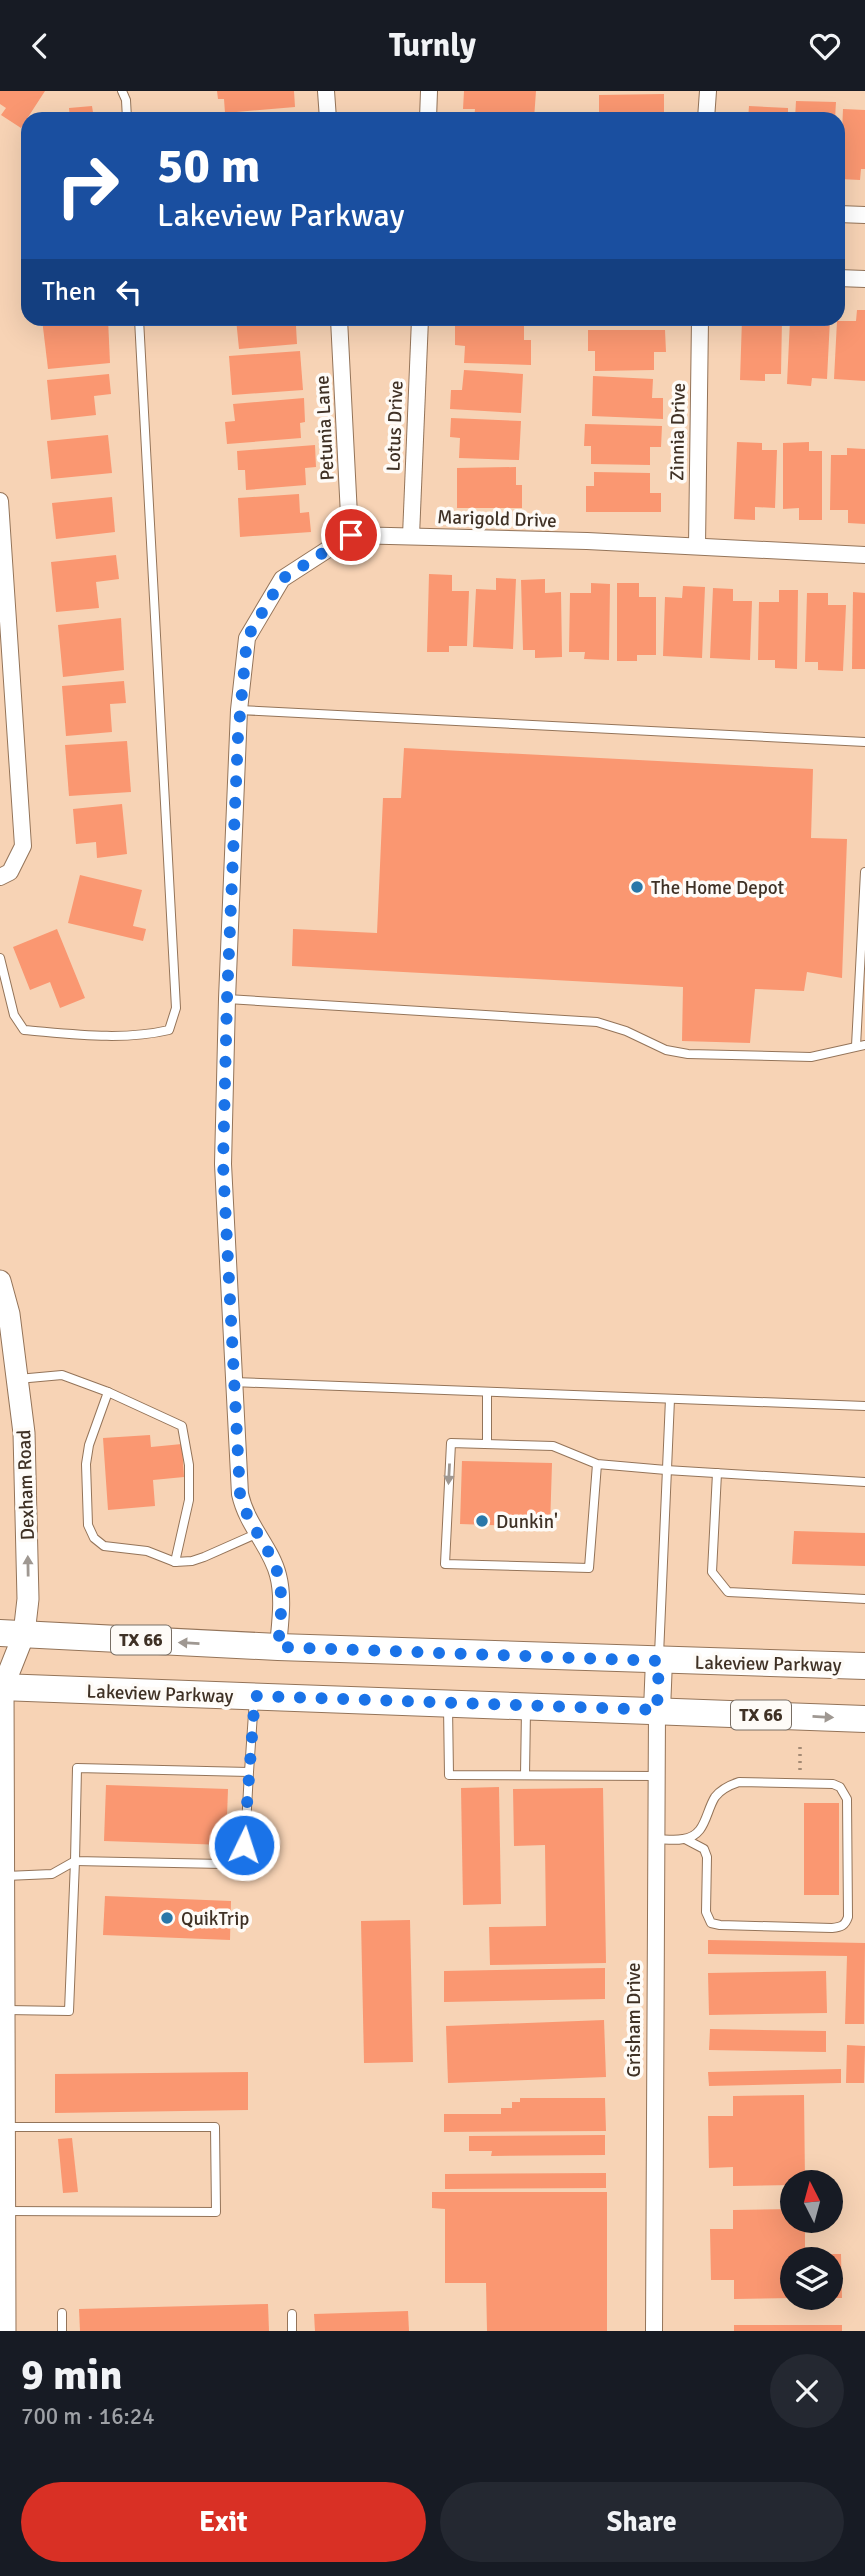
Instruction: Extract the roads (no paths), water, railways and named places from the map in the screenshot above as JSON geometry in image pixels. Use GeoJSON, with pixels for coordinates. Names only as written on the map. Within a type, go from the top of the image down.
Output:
{"type":"FeatureCollection","features":[{"type":"Feature","properties":{"kind":"main road","name":"Lakeview Parkway"},"geometry":{"type":"LineString","coordinates":[[12,1633],[278,1647],[865,1666]]}},
{"type":"Feature","properties":{"kind":"main road"},"geometry":{"type":"LineString","coordinates":[[657,1710],[659,1661]]}},
{"type":"Feature","properties":{"kind":"main road","name":"Lakeview Parkway"},"geometry":{"type":"LineString","coordinates":[[1,1684],[865,1719]]}},
{"type":"Feature","properties":{"kind":"street"},"geometry":{"type":"LineString","coordinates":[[326,91],[328,112]]}},
{"type":"Feature","properties":{"kind":"street"},"geometry":{"type":"LineString","coordinates":[[428,112],[429,91]]}},
{"type":"Feature","properties":{"kind":"street"},"geometry":{"type":"LineString","coordinates":[[706,112],[708,91]]}},
{"type":"Feature","properties":{"kind":"street"},"geometry":{"type":"LineString","coordinates":[[845,214],[865,215]]}},
{"type":"Feature","properties":{"kind":"street"},"geometry":{"type":"LineString","coordinates":[[845,278],[865,279]]}},
{"type":"Feature","properties":{"kind":"street","name":"Petunia Lane"},"geometry":{"type":"LineString","coordinates":[[339,326],[351,535]]}},
{"type":"Feature","properties":{"kind":"street","name":"Lotus Drive"},"geometry":{"type":"LineString","coordinates":[[411,536],[420,326]]}},
{"type":"Feature","properties":{"kind":"street","name":"Zinnia Drive"},"geometry":{"type":"LineString","coordinates":[[696,546],[700,326]]}},
{"type":"Feature","properties":{"kind":"street"},"geometry":{"type":"LineString","coordinates":[[0,501],[23,846],[10,872],[0,877]]}},
{"type":"Feature","properties":{"kind":"street"},"geometry":{"type":"LineString","coordinates":[[278,1647],[282,1601],[278,1573],[243,1509],[240,1494],[223,1164],[239,710],[247,638],[282,579],[351,535]]}},
{"type":"Feature","properties":{"kind":"street","name":"Marigold Drive"},"geometry":{"type":"LineString","coordinates":[[351,535],[696,546],[865,555]]}},
{"type":"Feature","properties":{"kind":"street","name":"Dexham Road"},"geometry":{"type":"LineString","coordinates":[[0,1281],[9,1314],[24,1433],[28,1599],[12,1633],[1,1684],[5,2331]]}},
{"type":"Feature","properties":{"kind":"street","name":"Grisham Drive"},"geometry":{"type":"LineString","coordinates":[[654,2331],[657,1710]]}},
{"type":"Feature","properties":{"kind":"lane"},"geometry":{"type":"LineString","coordinates":[[122,91],[127,112]]}},
{"type":"Feature","properties":{"kind":"lane"},"geometry":{"type":"LineString","coordinates":[[0,958],[13,1015],[24,1030],[144,1036],[169,1030],[176,1008],[139,326]]}},
{"type":"Feature","properties":{"kind":"lane"},"geometry":{"type":"LineString","coordinates":[[239,710],[865,741]]}},
{"type":"Feature","properties":{"kind":"lane"},"geometry":{"type":"LineString","coordinates":[[227,999],[597,1022],[626,1031],[666,1050],[811,1057],[860,1045],[865,872]]}},
{"type":"Feature","properties":{"kind":"lane"},"geometry":{"type":"LineString","coordinates":[[18,1379],[62,1375],[108,1392],[182,1426],[189,1465],[189,1500],[175,1562]]}},
{"type":"Feature","properties":{"kind":"lane"},"geometry":{"type":"LineString","coordinates":[[233,1382],[865,1406]]}},
{"type":"Feature","properties":{"kind":"lane"},"geometry":{"type":"LineString","coordinates":[[108,1392],[89,1445],[86,1464],[88,1525],[94,1538],[104,1546],[147,1551],[175,1562],[204,1557],[256,1534]]}},
{"type":"Feature","properties":{"kind":"lane"},"geometry":{"type":"LineString","coordinates":[[486,1392],[487,1444]]}},
{"type":"Feature","properties":{"kind":"lane"},"geometry":{"type":"LineString","coordinates":[[659,1661],[670,1399]]}},
{"type":"Feature","properties":{"kind":"lane"},"geometry":{"type":"LineString","coordinates":[[597,1464],[589,1568],[445,1564],[451,1443],[553,1446],[597,1464],[865,1482]]}},
{"type":"Feature","properties":{"kind":"lane"},"geometry":{"type":"LineString","coordinates":[[717,1473],[712,1572],[728,1592],[865,1599]]}},
{"type":"Feature","properties":{"kind":"lane"},"geometry":{"type":"LineString","coordinates":[[4,1876],[52,1874],[75,1861],[223,1864],[237,1856],[244,1845],[255,1696]]}},
{"type":"Feature","properties":{"kind":"lane"},"geometry":{"type":"LineString","coordinates":[[448,1704],[449,1775],[655,1776]]}},
{"type":"Feature","properties":{"kind":"lane"},"geometry":{"type":"LineString","coordinates":[[525,1775],[526,1707]]}},
{"type":"Feature","properties":{"kind":"lane"},"geometry":{"type":"LineString","coordinates":[[4,2010],[69,2011],[77,1768],[249,1772]]}},
{"type":"Feature","properties":{"kind":"lane"},"geometry":{"type":"LineString","coordinates":[[655,1839],[685,1839],[704,1849],[707,1857],[706,1912],[711,1923],[840,1927],[846,1923],[845,1792],[840,1787],[832,1784],[738,1782],[725,1787],[715,1797],[706,1823],[685,1839]]}},
{"type":"Feature","properties":{"kind":"lane"},"geometry":{"type":"LineString","coordinates":[[5,2127],[215,2127],[216,2212],[5,2211]]}},
{"type":"Feature","properties":{"kind":"lane"},"geometry":{"type":"LineString","coordinates":[[62,2313],[62,2331]]}},
{"type":"Feature","properties":{"kind":"lane"},"geometry":{"type":"LineString","coordinates":[[292,2314],[292,2331]]}},
{"type":"Feature","properties":{"kind":"place","name":"The Home Depot"},"geometry":{"type":"Point","coordinates":[637,887]}},
{"type":"Feature","properties":{"kind":"place","name":"Dunkin'"},"geometry":{"type":"Point","coordinates":[482,1521]}},
{"type":"Feature","properties":{"kind":"place","name":"QuikTrip"},"geometry":{"type":"Point","coordinates":[167,1918]}}]}
